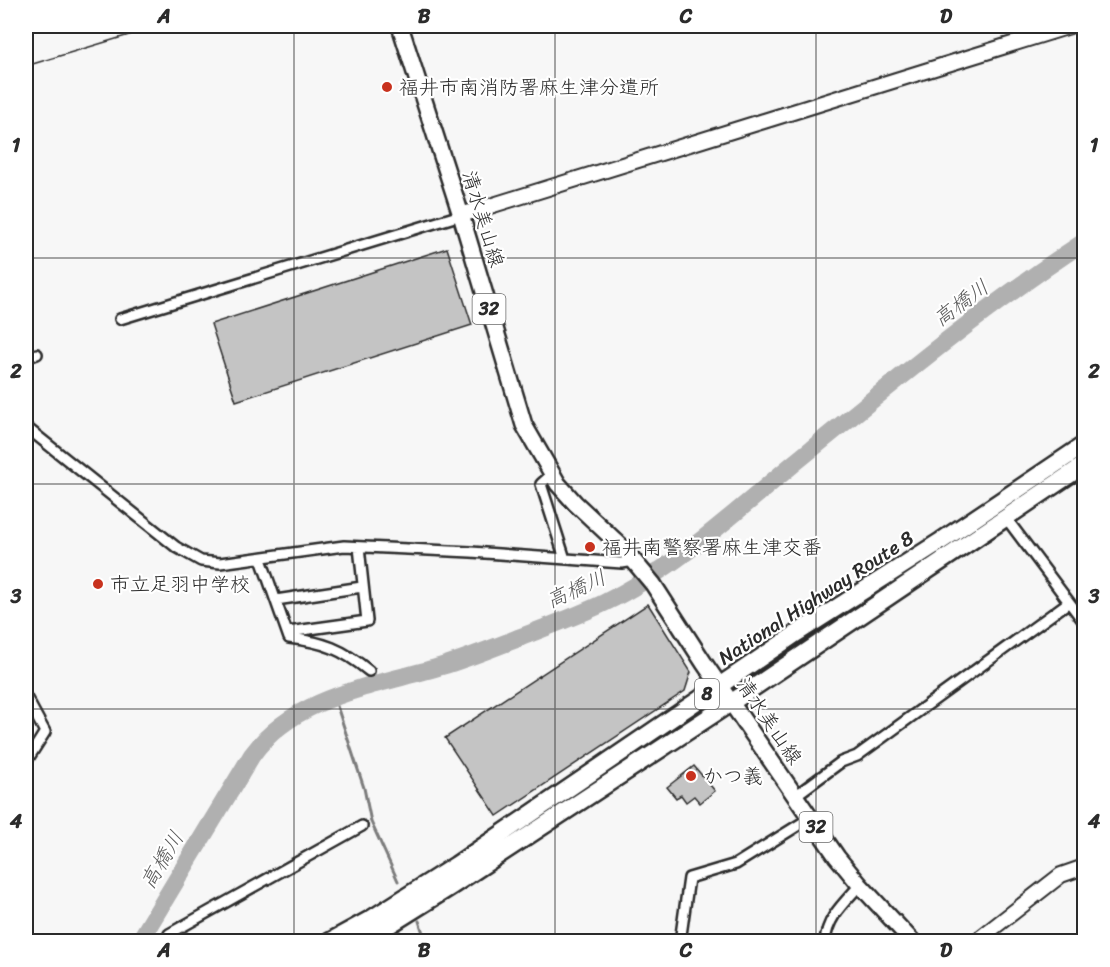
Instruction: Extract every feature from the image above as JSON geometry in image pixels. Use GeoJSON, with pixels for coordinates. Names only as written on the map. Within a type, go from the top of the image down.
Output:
{"type":"FeatureCollection","features":[{"type":"Feature","properties":{"kind":"highway","name":"National Highway Route 8"},"geometry":{"type":"LineString","coordinates":[[329,942],[371,919],[456,865],[720,686],[1084,445]]}},
{"type":"Feature","properties":{"kind":"highway","name":"National Highway Route 8"},"geometry":{"type":"LineString","coordinates":[[362,942],[732,702],[1084,465]]}},
{"type":"Feature","properties":{"kind":"main road","name":"清水美山線"},"geometry":{"type":"LineString","coordinates":[[399,26],[461,215],[524,426],[552,474],[575,503],[638,564],[653,584],[810,818],[860,885],[913,942]]}},
{"type":"Feature","properties":{"kind":"street"},"geometry":{"type":"LineString","coordinates":[[120,319],[1070,26]]}},
{"type":"Feature","properties":{"kind":"street"},"geometry":{"type":"LineString","coordinates":[[26,358],[37,354]]}},
{"type":"Feature","properties":{"kind":"street"},"geometry":{"type":"LineString","coordinates":[[26,427],[188,555],[201,561],[220,564],[344,546],[638,564]]}},
{"type":"Feature","properties":{"kind":"street"},"geometry":{"type":"LineString","coordinates":[[552,474],[541,484],[565,559]]}},
{"type":"Feature","properties":{"kind":"street"},"geometry":{"type":"LineString","coordinates":[[1006,518],[1084,622]]}},
{"type":"Feature","properties":{"kind":"street"},"geometry":{"type":"LineString","coordinates":[[288,632],[367,621],[359,547]]}},
{"type":"Feature","properties":{"kind":"street"},"geometry":{"type":"LineString","coordinates":[[261,559],[289,638],[316,641],[333,647],[351,656],[369,671]]}},
{"type":"Feature","properties":{"kind":"street"},"geometry":{"type":"LineString","coordinates":[[276,600],[362,587]]}},
{"type":"Feature","properties":{"kind":"street"},"geometry":{"type":"LineString","coordinates":[[795,796],[841,762],[857,756],[1070,602]]}},
{"type":"Feature","properties":{"kind":"street"},"geometry":{"type":"LineString","coordinates":[[26,697],[45,732],[26,762]]}},
{"type":"Feature","properties":{"kind":"street"},"geometry":{"type":"LineString","coordinates":[[680,942],[689,878],[736,864],[810,818]]}},
{"type":"Feature","properties":{"kind":"street"},"geometry":{"type":"LineString","coordinates":[[169,934],[362,826]]}},
{"type":"Feature","properties":{"kind":"street"},"geometry":{"type":"LineString","coordinates":[[975,942],[1061,875],[1084,867]]}},
{"type":"Feature","properties":{"kind":"street"},"geometry":{"type":"LineString","coordinates":[[825,942],[832,915],[860,885]]}},
{"type":"Feature","properties":{"kind":"building"},"geometry":{"type":"Polygon","coordinates":[[[447,248],[472,325],[236,401],[211,324],[447,248]]]}},
{"type":"Feature","properties":{"kind":"building"},"geometry":{"type":"Polygon","coordinates":[[[648,604],[691,672],[685,691],[497,816],[445,738],[648,604]]]}},
{"type":"Feature","properties":{"kind":"building","name":"かつ義"},"geometry":{"type":"Polygon","coordinates":[[[694,766],[715,791],[700,803],[694,796],[686,802],[681,795],[676,798],[667,787],[694,766]]]}},
{"type":"Feature","properties":{"kind":"waterway","name":"高橋川"},"geometry":{"type":"LineString","coordinates":[[139,942],[252,755],[270,735],[291,719],[338,696],[482,652],[584,612],[630,589],[678,558],[725,522],[863,407],[971,322],[1084,242]]}},
{"type":"Feature","properties":{"kind":"waterway"},"geometry":{"type":"LineString","coordinates":[[334,697],[364,788],[371,822],[398,881]]}},
{"type":"Feature","properties":{"kind":"waterway"},"geometry":{"type":"LineString","coordinates":[[419,921],[426,942]]}},
{"type":"Feature","properties":{"kind":"tram line"},"geometry":{"type":"LineString","coordinates":[[26,66],[159,26]]}},
{"type":"Feature","properties":{"kind":"place","name":"福井市南消防署麻生津分遣所"},"geometry":{"type":"Point","coordinates":[387,87]}},
{"type":"Feature","properties":{"kind":"place","name":"福井南警察署麻生津交番"},"geometry":{"type":"Point","coordinates":[590,547]}},
{"type":"Feature","properties":{"kind":"place","name":"市立足羽中学校"},"geometry":{"type":"Point","coordinates":[98,584]}},
{"type":"Feature","properties":{"kind":"place","name":"かつ義"},"geometry":{"type":"Point","coordinates":[691,776]}}]}
